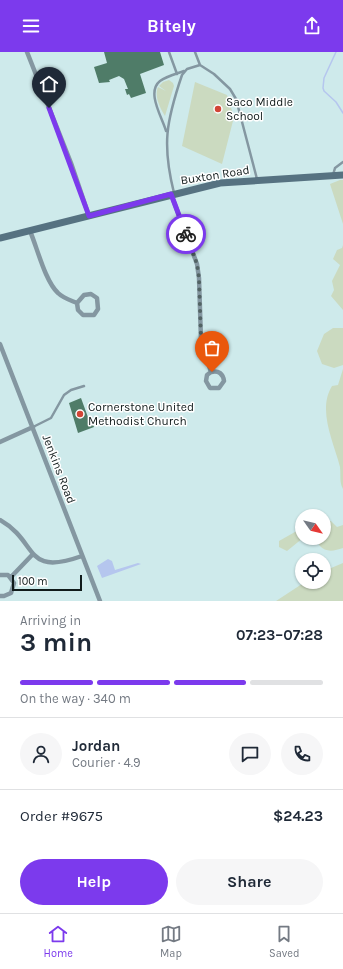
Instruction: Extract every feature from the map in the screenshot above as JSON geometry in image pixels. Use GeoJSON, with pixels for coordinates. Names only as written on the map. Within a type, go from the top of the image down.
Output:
{"type":"FeatureCollection","features":[{"type":"Feature","properties":{"kind":"main road","name":"Buxton Road"},"geometry":{"type":"LineString","coordinates":[[0,238],[173,194],[220,184],[258,180],[343,175]]}},
{"type":"Feature","properties":{"kind":"street"},"geometry":{"type":"LineString","coordinates":[[28,52],[71,163],[89,216]]}},
{"type":"Feature","properties":{"kind":"street"},"geometry":{"type":"LineString","coordinates":[[173,194],[197,264],[199,278],[201,340],[212,372]]}},
{"type":"Feature","properties":{"kind":"street"},"geometry":{"type":"LineString","coordinates":[[30,231],[53,286],[64,298],[77,303]]}},
{"type":"Feature","properties":{"kind":"street"},"geometry":{"type":"LineString","coordinates":[[91,294],[98,302],[98,309],[94,315],[83,316],[78,310],[77,303],[80,297],[91,294]]}},
{"type":"Feature","properties":{"kind":"street","name":"Jenkins Road"},"geometry":{"type":"LineString","coordinates":[[0,344],[100,601]]}},
{"type":"Feature","properties":{"kind":"street"},"geometry":{"type":"LineString","coordinates":[[218,371],[223,375],[224,381],[219,388],[210,388],[207,384],[206,378],[212,372],[218,371]]}},
{"type":"Feature","properties":{"kind":"street"},"geometry":{"type":"LineString","coordinates":[[0,442],[33,427]]}},
{"type":"Feature","properties":{"kind":"street"},"geometry":{"type":"LineString","coordinates":[[0,520],[12,528],[33,554],[46,562],[56,563],[82,556]]}},
{"type":"Feature","properties":{"kind":"street"},"geometry":{"type":"LineString","coordinates":[[11,577],[33,554]]}},
{"type":"Feature","properties":{"kind":"street"},"geometry":{"type":"LineString","coordinates":[[0,575],[4,574],[11,577],[14,583],[13,590],[8,595],[0,596]]}},
{"type":"Feature","properties":{"kind":"lane"},"geometry":{"type":"LineString","coordinates":[[169,52],[177,74]]}},
{"type":"Feature","properties":{"kind":"lane"},"geometry":{"type":"LineString","coordinates":[[195,52],[200,65],[220,78],[233,92],[258,180]]}},
{"type":"Feature","properties":{"kind":"lane"},"geometry":{"type":"LineString","coordinates":[[173,194],[168,163],[166,134],[154,91],[161,81],[200,65]]}},
{"type":"Feature","properties":{"kind":"lane"},"geometry":{"type":"LineString","coordinates":[[166,134],[184,71]]}},
{"type":"Feature","properties":{"kind":"lane"},"geometry":{"type":"LineString","coordinates":[[333,175],[335,168],[343,162]]}},
{"type":"Feature","properties":{"kind":"lane"},"geometry":{"type":"LineString","coordinates":[[33,427],[51,418],[64,395],[84,386]]}},
{"type":"Feature","properties":{"kind":"green space"},"geometry":{"type":"Polygon","coordinates":[[[169,80],[174,86],[165,116],[158,102],[157,91],[158,87],[166,91],[159,86],[163,82],[169,80]]]}},
{"type":"Feature","properties":{"kind":"green space"},"geometry":{"type":"Polygon","coordinates":[[[195,82],[227,95],[234,117],[222,164],[182,146],[195,82]]]}},
{"type":"Feature","properties":{"kind":"green space"},"geometry":{"type":"Polygon","coordinates":[[[343,180],[343,224],[330,184],[343,180]]]}},
{"type":"Feature","properties":{"kind":"green space"},"geometry":{"type":"Polygon","coordinates":[[[343,245],[343,310],[331,296],[334,290],[332,281],[340,265],[333,259],[337,250],[342,248],[343,245]]]}},
{"type":"Feature","properties":{"kind":"green space"},"geometry":{"type":"Polygon","coordinates":[[[333,328],[343,328],[343,365],[334,368],[322,364],[317,351],[324,334],[333,328]]]}},
{"type":"Feature","properties":{"kind":"green space"},"geometry":{"type":"Polygon","coordinates":[[[343,369],[343,489],[340,467],[328,426],[326,405],[332,386],[338,385],[343,369]]]}},
{"type":"Feature","properties":{"kind":"green space"},"geometry":{"type":"Polygon","coordinates":[[[331,521],[337,527],[343,525],[343,548],[330,551],[319,545],[331,545],[331,521]]]}},
{"type":"Feature","properties":{"kind":"green space"},"geometry":{"type":"Polygon","coordinates":[[[295,532],[295,544],[287,551],[279,547],[279,541],[295,532]]]}},
{"type":"Feature","properties":{"kind":"green space"},"geometry":{"type":"Polygon","coordinates":[[[343,563],[343,601],[276,601],[295,589],[331,589],[331,568],[343,563]]]}},
{"type":"Feature","properties":{"kind":"water"},"geometry":{"type":"Polygon","coordinates":[[[108,559],[112,561],[115,570],[138,563],[141,564],[102,578],[97,566],[108,559]]]}},
{"type":"Feature","properties":{"kind":"building"},"geometry":{"type":"Polygon","coordinates":[[[104,52],[160,52],[164,65],[140,74],[146,93],[131,98],[129,94],[127,95],[125,89],[128,89],[124,79],[119,76],[109,80],[110,82],[99,83],[94,67],[107,63],[104,52]]]}},
{"type":"Feature","properties":{"kind":"building","name":"Cornerstone United Methodist Church"},"geometry":{"type":"Polygon","coordinates":[[[81,398],[89,420],[91,419],[94,427],[78,433],[69,403],[81,398]]]}},
{"type":"Feature","properties":{"kind":"waterway"},"geometry":{"type":"LineString","coordinates":[[336,52],[324,78],[323,88],[324,91],[336,102],[343,113]]}},
{"type":"Feature","properties":{"kind":"way so far"},"geometry":{"type":"LineString","coordinates":[[186,234],[197,264],[199,278],[198,291],[201,340],[212,372]]}},
{"type":"Feature","properties":{"kind":"place","name":"Saco Middle School"},"geometry":{"type":"Point","coordinates":[218,109]}},
{"type":"Feature","properties":{"kind":"place","name":"Cornerstone United Methodist Church"},"geometry":{"type":"Point","coordinates":[80,414]}},
{"type":"Feature","properties":{"kind":"route"},"geometry":{"type":"LineString","coordinates":[[49,108],[82,192],[89,216],[171,194],[186,234]]}}]}
